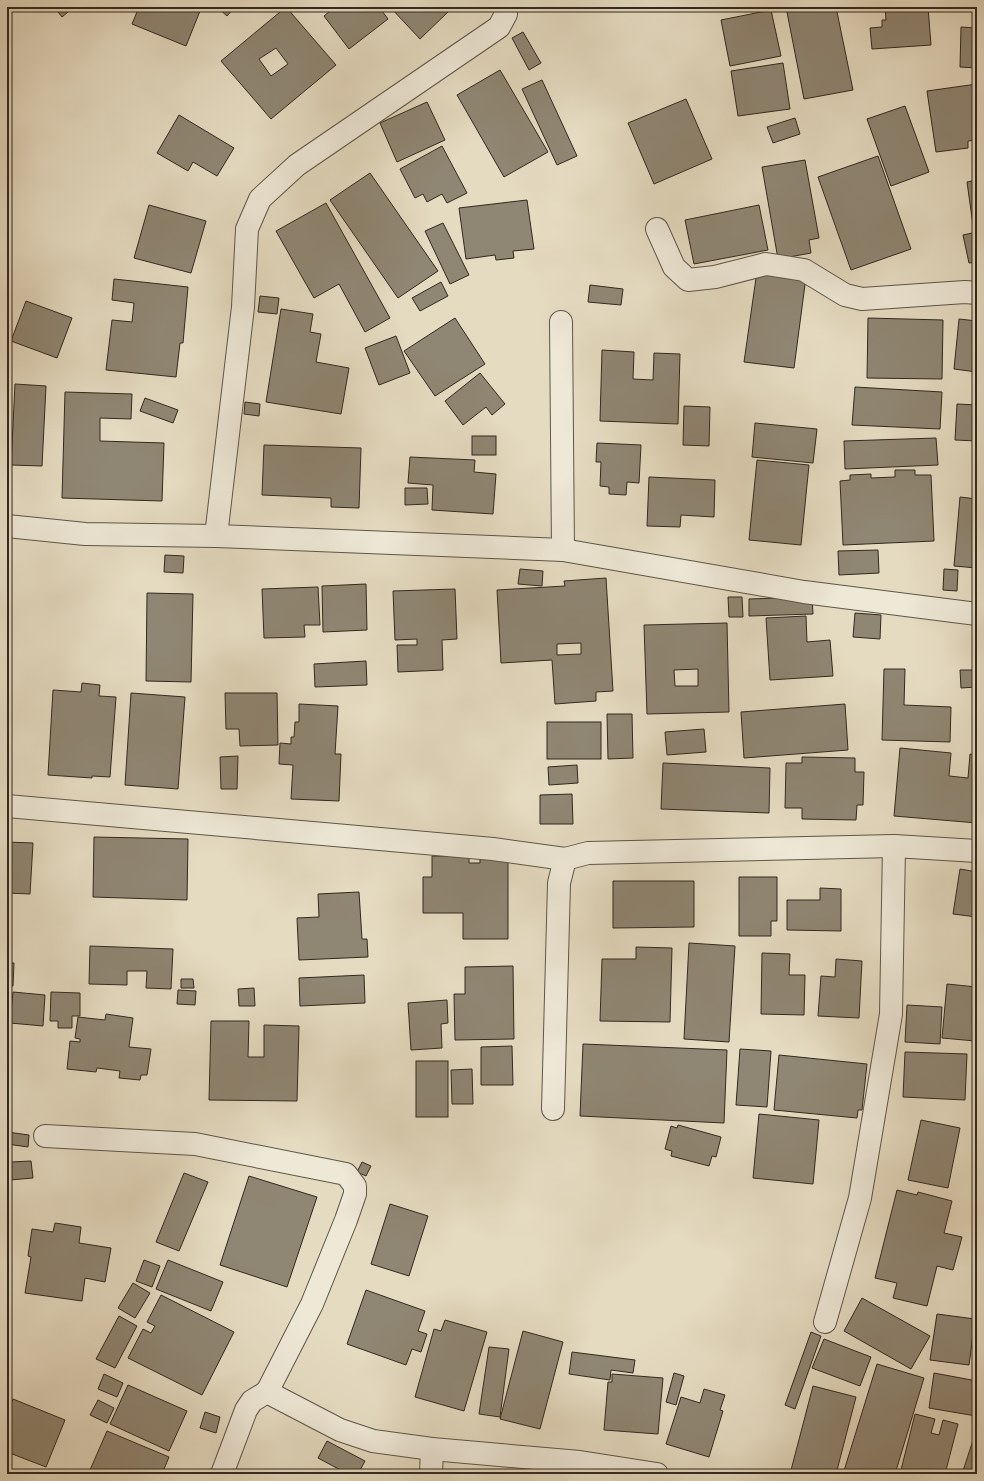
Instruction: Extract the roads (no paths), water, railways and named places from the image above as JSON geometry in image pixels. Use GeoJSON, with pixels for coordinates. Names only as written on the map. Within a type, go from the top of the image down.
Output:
{"type":"FeatureCollection","features":[{"type":"Feature","properties":{"kind":"street"},"geometry":{"type":"LineString","coordinates":[[216,536],[243,307],[247,229],[260,199],[297,165],[499,27],[506,14],[504,7]]}},
{"type":"Feature","properties":{"kind":"street"},"geometry":{"type":"LineString","coordinates":[[657,229],[674,267],[688,280],[715,276],[766,264],[804,270],[845,295],[862,299],[965,292],[977,293]]}},
{"type":"Feature","properties":{"kind":"street"},"geometry":{"type":"LineString","coordinates":[[561,322],[563,550]]}},
{"type":"Feature","properties":{"kind":"street"},"geometry":{"type":"LineString","coordinates":[[7,526],[85,534],[216,536],[563,550],[804,592],[977,614]]}},
{"type":"Feature","properties":{"kind":"street"},"geometry":{"type":"LineString","coordinates":[[7,806],[493,849],[565,859],[588,854],[894,846],[977,851]]}},
{"type":"Feature","properties":{"kind":"street"},"geometry":{"type":"LineString","coordinates":[[825,1322],[860,1198],[891,1014],[894,846]]}},
{"type":"Feature","properties":{"kind":"street"},"geometry":{"type":"LineString","coordinates":[[553,1109],[559,883],[565,859]]}},
{"type":"Feature","properties":{"kind":"street"},"geometry":{"type":"LineString","coordinates":[[45,1136],[195,1144],[346,1174],[355,1186],[355,1194],[346,1220],[312,1304],[267,1392],[252,1401],[246,1410],[222,1474]]}},
{"type":"Feature","properties":{"kind":"street"},"geometry":{"type":"LineString","coordinates":[[267,1392],[340,1430],[373,1441],[432,1449],[580,1462],[657,1474]]}},
{"type":"Feature","properties":{"kind":"street"},"geometry":{"type":"LineString","coordinates":[[432,1449],[432,1474]]}}]}
